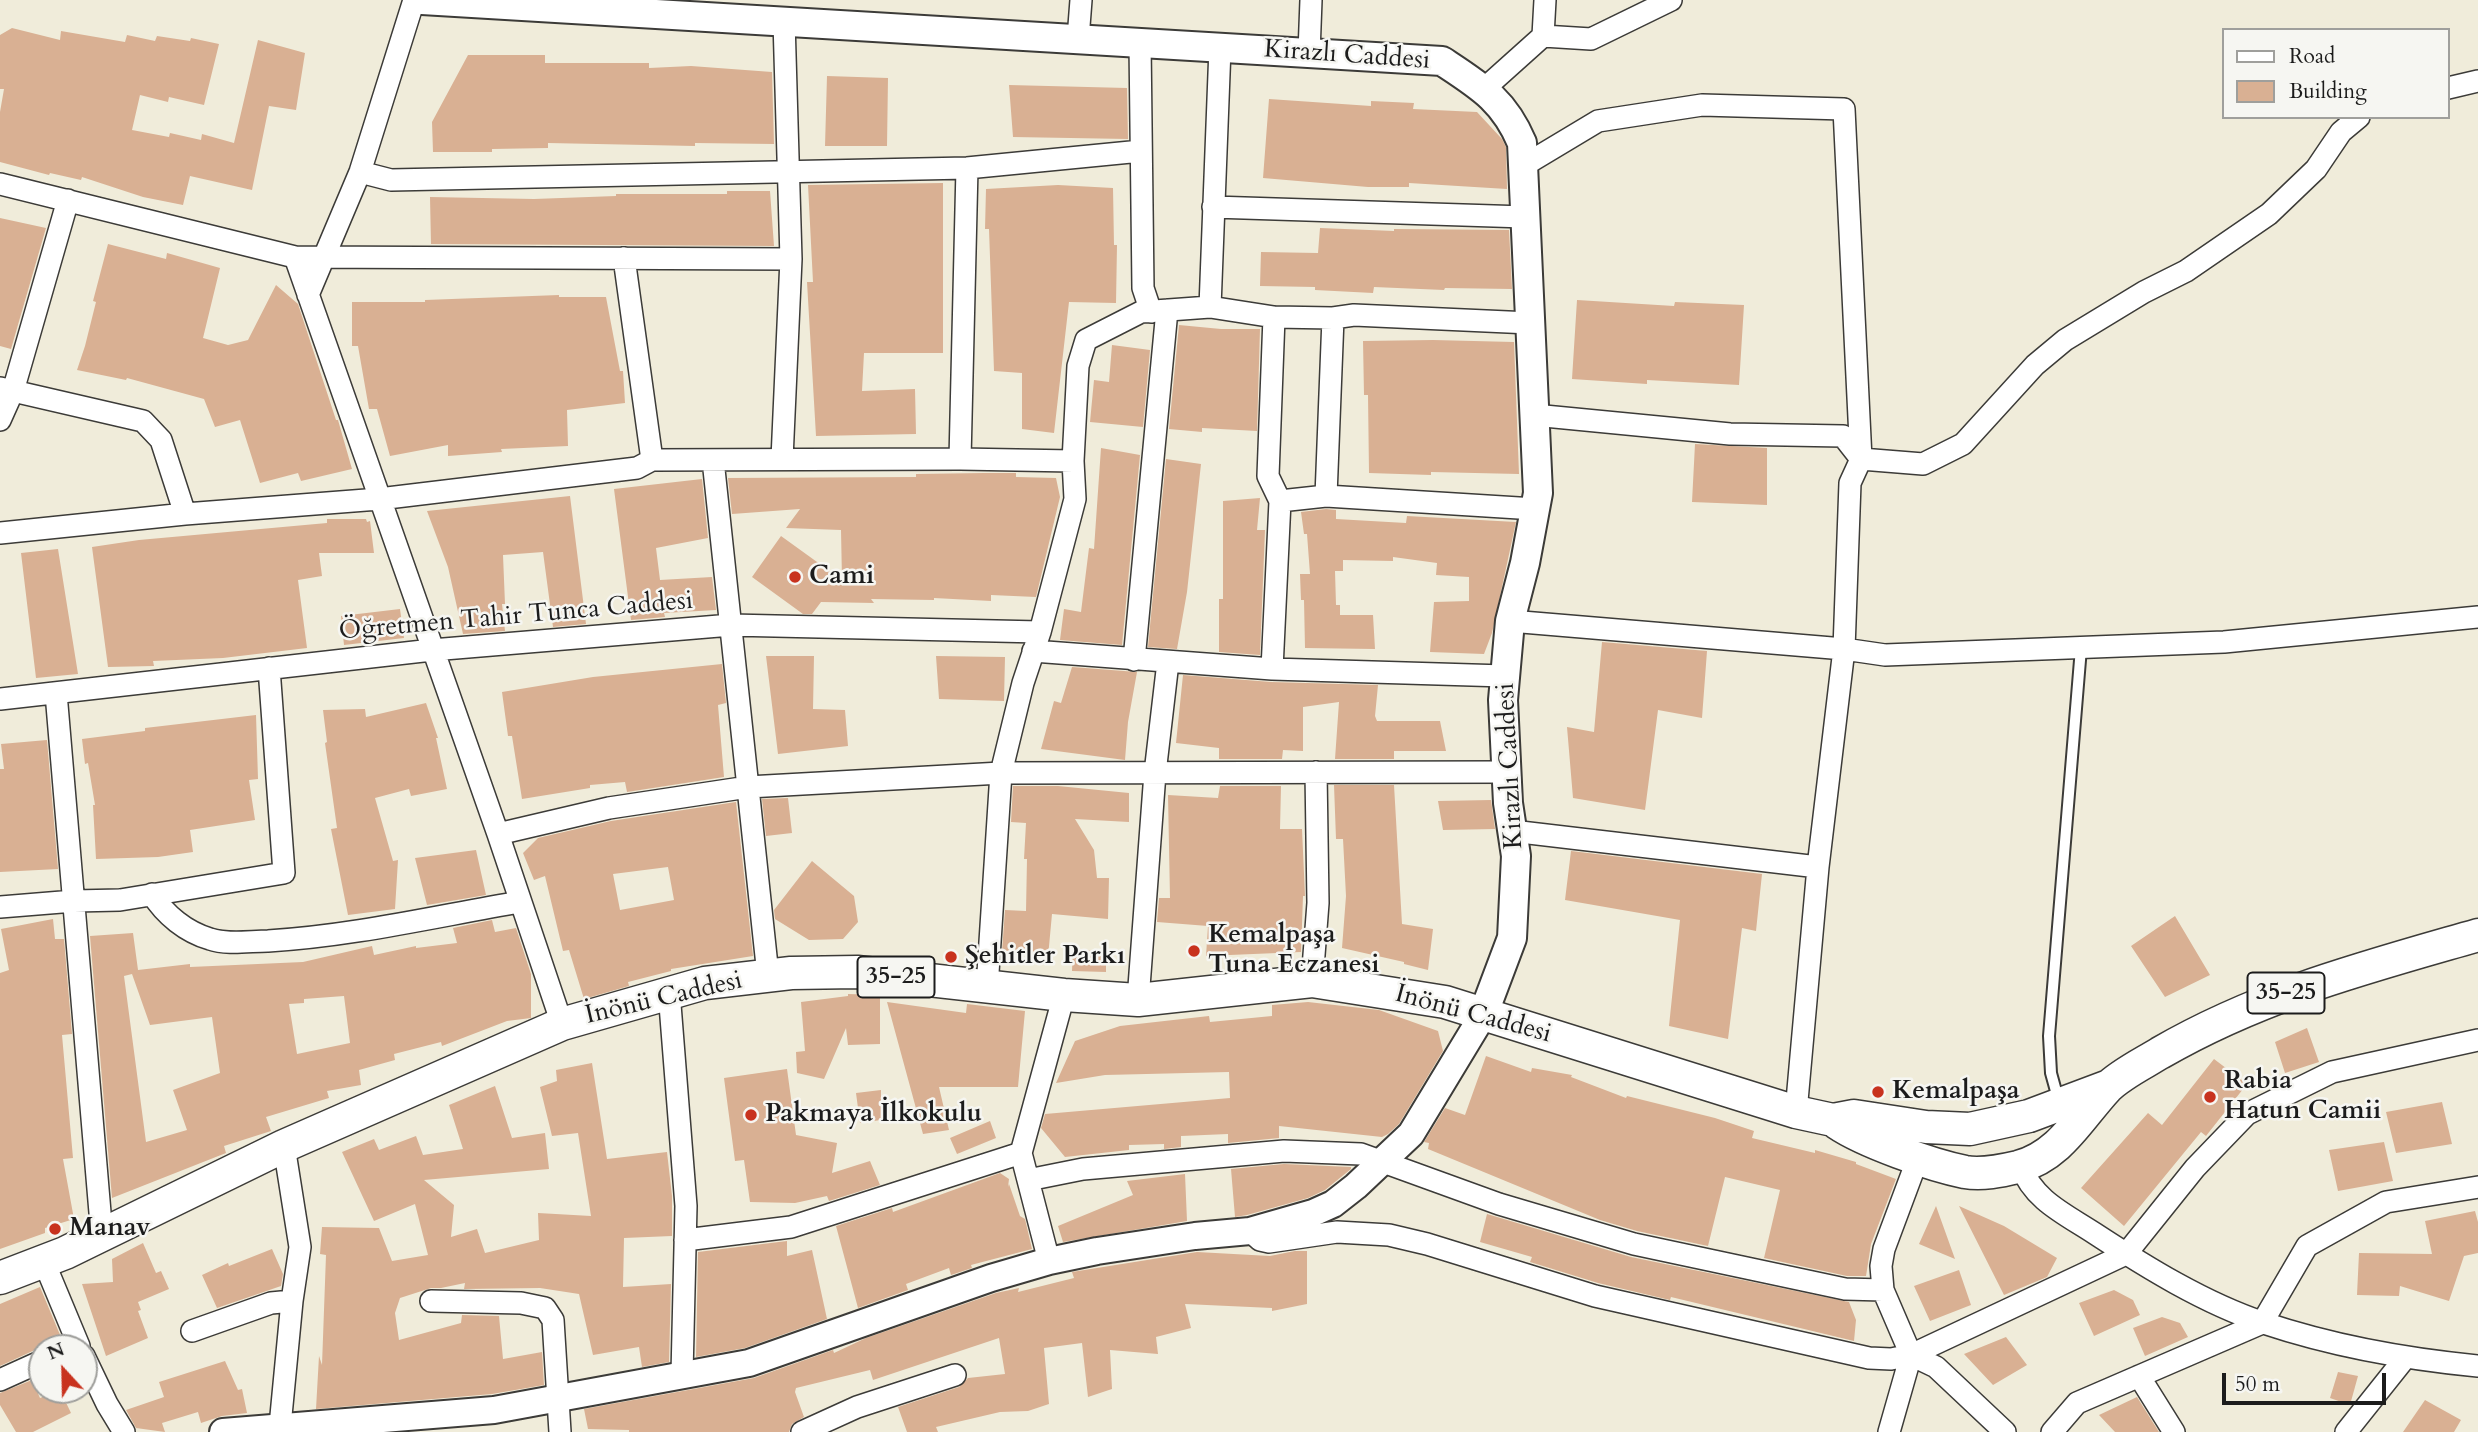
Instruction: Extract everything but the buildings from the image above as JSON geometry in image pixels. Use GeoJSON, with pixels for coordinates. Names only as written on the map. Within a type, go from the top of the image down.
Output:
{"type":"FeatureCollection","features":[{"type":"Feature","properties":{"kind":"main road","name":"Kirazlı Caddesi"},"geometry":{"type":"LineString","coordinates":[[422,0],[714,9],[784,22],[1442,61],[1485,89],[1513,120],[1522,144],[1538,493],[1525,563],[1510,621],[1503,700],[1516,856],[1511,938],[1483,1015]]}},
{"type":"Feature","properties":{"kind":"main road","name":"35-25"},"geometry":{"type":"LineString","coordinates":[[1833,1120],[1851,1132],[1918,1158],[1967,1172],[1995,1172],[2021,1166],[2042,1157],[2060,1144],[2109,1086],[2160,1053],[2249,1008],[2340,974],[2478,935]]}},
{"type":"Feature","properties":{"kind":"main road","name":"İnönü Caddesi"},"geometry":{"type":"LineString","coordinates":[[0,1278],[102,1236],[284,1146],[562,1024],[669,992],[768,975],[857,972],[988,988],[1138,1000],[1312,981],[1445,1002],[1796,1112],[1833,1120],[1854,1116],[1926,1127],[1970,1129],[2008,1122],[2109,1086]]}},
{"type":"Feature","properties":{"kind":"main road"},"geometry":{"type":"LineString","coordinates":[[2008,1122],[2020,1149],[2021,1166]]}},
{"type":"Feature","properties":{"kind":"main road"},"geometry":{"type":"LineString","coordinates":[[1967,1172],[1970,1129]]}},
{"type":"Feature","properties":{"kind":"street"},"geometry":{"type":"LineString","coordinates":[[308,295],[360,172],[414,0]]}},
{"type":"Feature","properties":{"kind":"street"},"geometry":{"type":"LineString","coordinates":[[1078,39],[1081,0]]}},
{"type":"Feature","properties":{"kind":"street"},"geometry":{"type":"LineString","coordinates":[[1309,53],[1311,0]]}},
{"type":"Feature","properties":{"kind":"street"},"geometry":{"type":"LineString","coordinates":[[1485,89],[1543,36],[1545,0]]}},
{"type":"Feature","properties":{"kind":"street"},"geometry":{"type":"LineString","coordinates":[[1543,36],[1591,39],[1671,0]]}},
{"type":"Feature","properties":{"kind":"street"},"geometry":{"type":"LineString","coordinates":[[782,459],[791,259],[784,22]]}},
{"type":"Feature","properties":{"kind":"street"},"geometry":{"type":"LineString","coordinates":[[1134,660],[1159,311],[1143,288],[1140,43]]}},
{"type":"Feature","properties":{"kind":"street"},"geometry":{"type":"LineString","coordinates":[[1210,307],[1220,48]]}},
{"type":"Feature","properties":{"kind":"street"},"geometry":{"type":"LineString","coordinates":[[2450,88],[2478,81]]}},
{"type":"Feature","properties":{"kind":"street"},"geometry":{"type":"LineString","coordinates":[[1523,166],[1598,121],[1702,105],[1844,110],[1861,459],[1850,483],[1844,649],[1818,867],[1796,1112]]}},
{"type":"Feature","properties":{"kind":"street"},"geometry":{"type":"LineString","coordinates":[[1534,415],[1730,434],[1843,436],[1861,459],[1923,464],[1963,444],[2035,365],[2065,340],[2144,292],[2186,271],[2269,214],[2316,169],[2341,132],[2357,119]]}},
{"type":"Feature","properties":{"kind":"street"},"geometry":{"type":"LineString","coordinates":[[360,172],[391,180],[788,173],[967,168],[1142,151]]}},
{"type":"Feature","properties":{"kind":"street"},"geometry":{"type":"LineString","coordinates":[[960,459],[967,168]]}},
{"type":"Feature","properties":{"kind":"street"},"geometry":{"type":"LineString","coordinates":[[0,184],[295,257],[791,259]]}},
{"type":"Feature","properties":{"kind":"street"},"geometry":{"type":"LineString","coordinates":[[0,420],[6,389],[68,200]]}},
{"type":"Feature","properties":{"kind":"street"},"geometry":{"type":"LineString","coordinates":[[1213,207],[1525,217]]}},
{"type":"Feature","properties":{"kind":"street"},"geometry":{"type":"LineString","coordinates":[[295,257],[562,1024]]}},
{"type":"Feature","properties":{"kind":"street"},"geometry":{"type":"LineString","coordinates":[[624,258],[652,460]]}},
{"type":"Feature","properties":{"kind":"street"},"geometry":{"type":"LineString","coordinates":[[988,988],[1000,773],[1075,499],[1073,461],[1078,366],[1086,340],[1142,312],[1210,307],[1274,317],[1354,315],[1530,323]]}},
{"type":"Feature","properties":{"kind":"street"},"geometry":{"type":"LineString","coordinates":[[1272,669],[1280,501],[1268,476],[1274,317]]}},
{"type":"Feature","properties":{"kind":"street"},"geometry":{"type":"LineString","coordinates":[[1326,496],[1333,317]]}},
{"type":"Feature","properties":{"kind":"street"},"geometry":{"type":"LineString","coordinates":[[6,389],[143,421],[161,440],[185,514]]}},
{"type":"Feature","properties":{"kind":"street"},"geometry":{"type":"LineString","coordinates":[[0,533],[185,514],[379,499],[636,468],[652,460],[1073,461]]}},
{"type":"Feature","properties":{"kind":"street"},"geometry":{"type":"LineString","coordinates":[[713,460],[768,975]]}},
{"type":"Feature","properties":{"kind":"street"},"geometry":{"type":"LineString","coordinates":[[1280,501],[1326,496],[1535,509]]}},
{"type":"Feature","properties":{"kind":"street"},"geometry":{"type":"LineString","coordinates":[[1510,621],[1844,649],[1885,655],[2224,642],[2478,617]]}},
{"type":"Feature","properties":{"kind":"street","name":"Öğretmen Tahir Tunca Caddesi"},"geometry":{"type":"LineString","coordinates":[[0,699],[432,650],[731,625],[1036,641],[1134,660],[1272,669],[1505,676]]}},
{"type":"Feature","properties":{"kind":"street"},"geometry":{"type":"LineString","coordinates":[[1138,1000],[1155,773],[1168,662]]}},
{"type":"Feature","properties":{"kind":"street"},"geometry":{"type":"LineString","coordinates":[[0,907],[120,900],[284,873],[269,668]]}},
{"type":"Feature","properties":{"kind":"street"},"geometry":{"type":"LineString","coordinates":[[56,693],[102,1236]]}},
{"type":"Feature","properties":{"kind":"street"},"geometry":{"type":"LineString","coordinates":[[1312,981],[1318,903],[1317,772]]}},
{"type":"Feature","properties":{"kind":"street"},"geometry":{"type":"LineString","coordinates":[[498,834],[609,808],[748,787],[1000,773],[1507,772]]}},
{"type":"Feature","properties":{"kind":"street"},"geometry":{"type":"LineString","coordinates":[[1512,831],[1818,867]]}},
{"type":"Feature","properties":{"kind":"street"},"geometry":{"type":"LineString","coordinates":[[152,894],[163,911],[193,931],[211,940],[238,942],[313,938],[520,902]]}},
{"type":"Feature","properties":{"kind":"street"},"geometry":{"type":"LineString","coordinates":[[669,992],[686,1206],[682,1374]]}},
{"type":"Feature","properties":{"kind":"street"},"geometry":{"type":"LineString","coordinates":[[1049,1261],[1021,1153],[1064,995]]}},
{"type":"Feature","properties":{"kind":"street"},"geometry":{"type":"LineString","coordinates":[[223,1432],[494,1410],[749,1363],[991,1278],[1049,1261],[1183,1238],[1250,1231],[1313,1213],[1356,1186],[1411,1134],[1483,1015]]}},
{"type":"Feature","properties":{"kind":"street"},"geometry":{"type":"LineString","coordinates":[[1250,1231],[1260,1240],[1269,1242],[1337,1232],[1389,1235],[1427,1244],[1595,1296],[1869,1358],[1891,1359],[1911,1355],[2126,1254],[2195,1168],[2247,1114],[2332,1072],[2478,1040]]}},
{"type":"Feature","properties":{"kind":"street"},"geometry":{"type":"LineString","coordinates":[[284,1146],[300,1247],[292,1301],[296,1427]]}},
{"type":"Feature","properties":{"kind":"street"},"geometry":{"type":"LineString","coordinates":[[1028,1180],[1083,1169],[1284,1151],[1349,1153],[1382,1161],[1499,1204],[1634,1244],[1845,1289],[1883,1290]]}},
{"type":"Feature","properties":{"kind":"street"},"geometry":{"type":"LineString","coordinates":[[685,1240],[791,1227],[1021,1153]]}},
{"type":"Feature","properties":{"kind":"street"},"geometry":{"type":"LineString","coordinates":[[1889,1432],[1911,1355],[1883,1290],[1881,1266],[1884,1249],[1918,1158]]}},
{"type":"Feature","properties":{"kind":"street"},"geometry":{"type":"LineString","coordinates":[[2021,1166],[2027,1182],[2039,1197],[2126,1254],[2180,1286],[2262,1323],[2405,1358],[2478,1366]]}},
{"type":"Feature","properties":{"kind":"street"},"geometry":{"type":"LineString","coordinates":[[2052,1432],[2077,1403],[2262,1323],[2307,1246],[2386,1202],[2478,1187]]}},
{"type":"Feature","properties":{"kind":"street"},"geometry":{"type":"LineString","coordinates":[[44,1262],[73,1334]]}},
{"type":"Feature","properties":{"kind":"street"},"geometry":{"type":"LineString","coordinates":[[192,1331],[271,1303],[292,1301]]}},
{"type":"Feature","properties":{"kind":"street"},"geometry":{"type":"LineString","coordinates":[[430,1301],[522,1303],[545,1308],[553,1320],[560,1432]]}},
{"type":"Feature","properties":{"kind":"street"},"geometry":{"type":"LineString","coordinates":[[1911,1355],[1936,1367],[2006,1432]]}},
{"type":"Feature","properties":{"kind":"street"},"geometry":{"type":"LineString","coordinates":[[2346,1432],[2405,1358]]}},
{"type":"Feature","properties":{"kind":"street"},"geometry":{"type":"LineString","coordinates":[[0,1381],[28,1368]]}},
{"type":"Feature","properties":{"kind":"street"},"geometry":{"type":"LineString","coordinates":[[802,1432],[857,1407],[955,1376]]}},
{"type":"Feature","properties":{"kind":"street"},"geometry":{"type":"LineString","coordinates":[[2139,1376],[2174,1432]]}},
{"type":"Feature","properties":{"kind":"street"},"geometry":{"type":"LineString","coordinates":[[98,1386],[124,1432]]}},
{"type":"Feature","properties":{"kind":"lane"},"geometry":{"type":"LineString","coordinates":[[2060,1104],[2051,1073],[2049,1036],[2081,648]]}},
{"type":"Feature","properties":{"kind":"place","name":"Cami"},"geometry":{"type":"Point","coordinates":[795,577]}},
{"type":"Feature","properties":{"kind":"place","name":"Kemalpaşa Tuna Eczanesi"},"geometry":{"type":"Point","coordinates":[1194,951]}},
{"type":"Feature","properties":{"kind":"place","name":"Şehitler Parkı"},"geometry":{"type":"Point","coordinates":[951,957]}},
{"type":"Feature","properties":{"kind":"place","name":"Kemalpaşa"},"geometry":{"type":"Point","coordinates":[1878,1092]}},
{"type":"Feature","properties":{"kind":"place","name":"Rabia Hatun Camii"},"geometry":{"type":"Point","coordinates":[2210,1097]}},
{"type":"Feature","properties":{"kind":"place","name":"Pakmaya İlkokulu"},"geometry":{"type":"Point","coordinates":[751,1115]}},
{"type":"Feature","properties":{"kind":"place","name":"Manav"},"geometry":{"type":"Point","coordinates":[55,1229]}}]}
